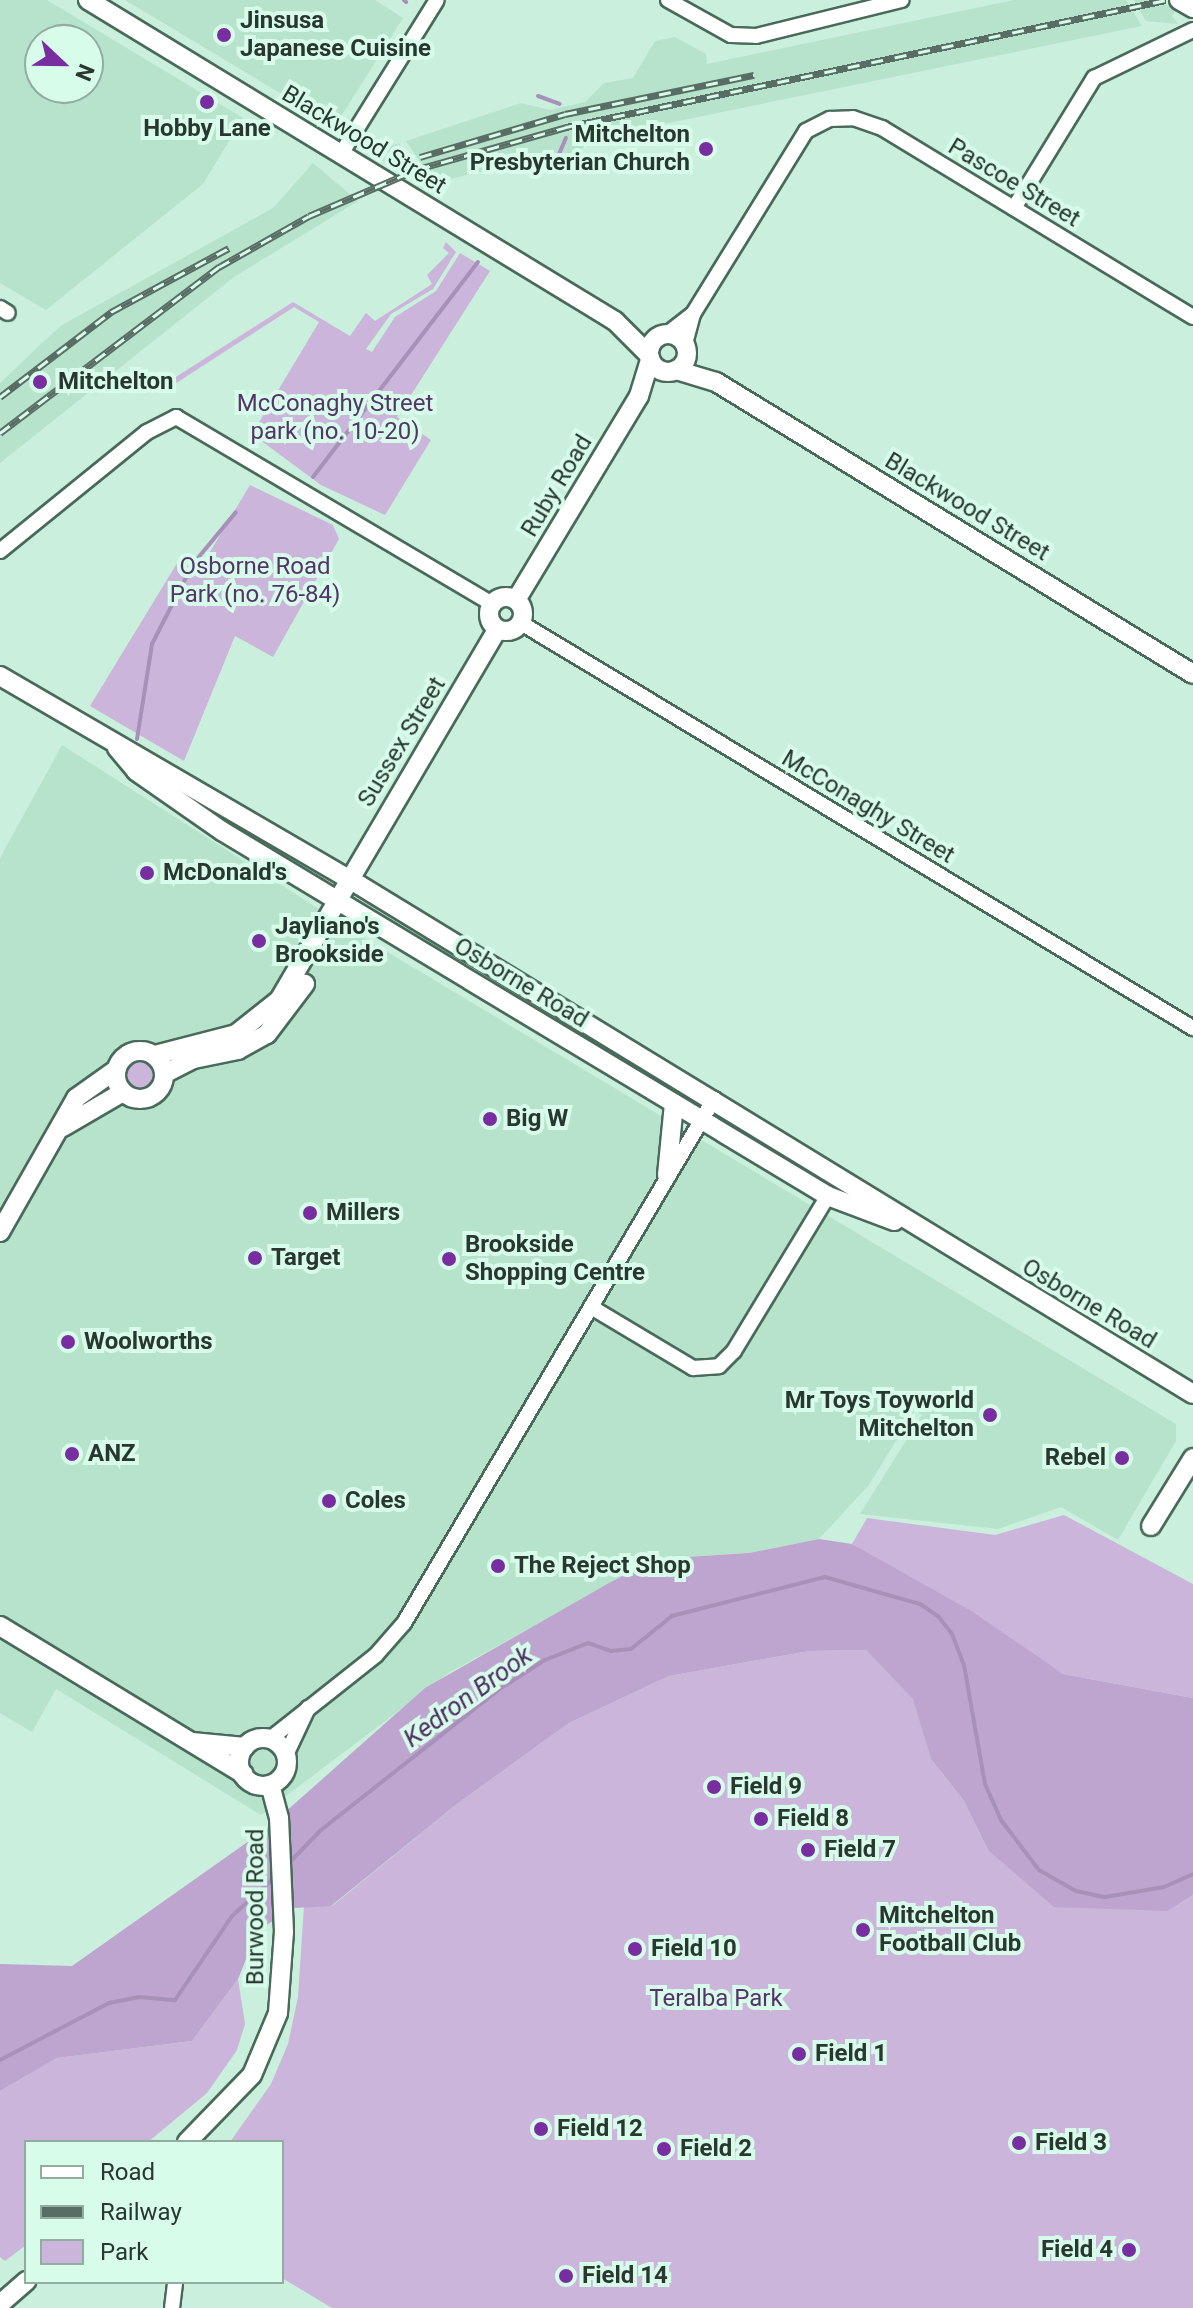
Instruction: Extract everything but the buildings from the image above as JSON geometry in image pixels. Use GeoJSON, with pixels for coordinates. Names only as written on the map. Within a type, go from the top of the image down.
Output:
{"type":"FeatureCollection","features":[{"type":"Feature","properties":{"kind":"street","name":"Blackwood Street"},"geometry":{"type":"LineString","coordinates":[[88,0],[615,321],[650,357]]}},
{"type":"Feature","properties":{"kind":"street"},"geometry":{"type":"LineString","coordinates":[[341,154],[437,0]]}},
{"type":"Feature","properties":{"kind":"street"},"geometry":{"type":"LineString","coordinates":[[668,0],[731,35],[756,36],[902,0]]}},
{"type":"Feature","properties":{"kind":"street"},"geometry":{"type":"LineString","coordinates":[[1179,0],[1193,8]]}},
{"type":"Feature","properties":{"kind":"street"},"geometry":{"type":"LineString","coordinates":[[1014,208],[1094,78],[1193,30]]}},
{"type":"Feature","properties":{"kind":"street","name":"Pascoe Street"},"geometry":{"type":"LineString","coordinates":[[693,314],[806,131],[830,119],[853,118],[882,128],[1193,317]]}},
{"type":"Feature","properties":{"kind":"street"},"geometry":{"type":"LineString","coordinates":[[693,314],[685,362],[673,371],[650,357],[652,342],[693,314]]}},
{"type":"Feature","properties":{"kind":"street","name":"Blackwood Street"},"geometry":{"type":"LineString","coordinates":[[615,321],[665,334]]}},
{"type":"Feature","properties":{"kind":"street"},"geometry":{"type":"LineString","coordinates":[[665,334],[686,347]]}},
{"type":"Feature","properties":{"kind":"street","name":"Blackwood Street"},"geometry":{"type":"LineString","coordinates":[[686,347],[716,382]]}},
{"type":"Feature","properties":{"kind":"street","name":"Ruby Road"},"geometry":{"type":"LineString","coordinates":[[516,600],[639,396],[650,357]]}},
{"type":"Feature","properties":{"kind":"street","name":"Blackwood Street"},"geometry":{"type":"LineString","coordinates":[[673,371],[716,382],[1193,674]]}},
{"type":"Feature","properties":{"kind":"street","name":"Ruby Road"},"geometry":{"type":"LineString","coordinates":[[639,396],[673,371]]}},
{"type":"Feature","properties":{"kind":"street"},"geometry":{"type":"LineString","coordinates":[[0,551],[147,432],[176,417],[492,604]]}},
{"type":"Feature","properties":{"kind":"street"},"geometry":{"type":"LineString","coordinates":[[501,597],[516,600],[523,612],[521,623],[511,631],[497,630],[489,620],[492,604],[501,597]]}},
{"type":"Feature","properties":{"kind":"street","name":"McConaghy Street"},"geometry":{"type":"LineString","coordinates":[[521,623],[1193,1028]]}},
{"type":"Feature","properties":{"kind":"street","name":"Sussex Street"},"geometry":{"type":"LineString","coordinates":[[351,880],[497,630]]}},
{"type":"Feature","properties":{"kind":"street","name":"Osborne Road"},"geometry":{"type":"LineString","coordinates":[[0,676],[117,748],[146,757],[843,1176],[919,1230],[1193,1394]]}},
{"type":"Feature","properties":{"kind":"street","name":"Osborne Road"},"geometry":{"type":"LineString","coordinates":[[117,748],[136,771],[201,818],[342,904],[828,1196],[919,1230]]}},
{"type":"Feature","properties":{"kind":"street"},"geometry":{"type":"LineString","coordinates":[[164,1074],[194,1059],[238,1050],[276,1026],[332,939],[351,880]]}},
{"type":"Feature","properties":{"kind":"street"},"geometry":{"type":"LineString","coordinates":[[0,1232],[63,1127],[76,1098],[117,1069],[131,1053],[155,1055],[252,1025],[287,990],[342,904]]}},
{"type":"Feature","properties":{"kind":"street"},"geometry":{"type":"LineString","coordinates":[[117,1069],[123,1092],[136,1099],[150,1097],[161,1088],[164,1074],[155,1055]]}},
{"type":"Feature","properties":{"kind":"street"},"geometry":{"type":"LineString","coordinates":[[63,1127],[123,1092]]}},
{"type":"Feature","properties":{"kind":"street"},"geometry":{"type":"LineString","coordinates":[[243,1774],[239,1760],[245,1747],[256,1739],[270,1739],[376,1655],[404,1623],[714,1099]]}},
{"type":"Feature","properties":{"kind":"street"},"geometry":{"type":"LineString","coordinates":[[667,1175],[674,1103]]}},
{"type":"Feature","properties":{"kind":"street"},"geometry":{"type":"LineString","coordinates":[[591,1307],[693,1368],[719,1366],[734,1351],[828,1196]]}},
{"type":"Feature","properties":{"kind":"street"},"geometry":{"type":"LineString","coordinates":[[1151,1526],[1193,1458]]}},
{"type":"Feature","properties":{"kind":"street"},"geometry":{"type":"LineString","coordinates":[[0,1626],[192,1742],[207,1757],[243,1774],[255,1784],[270,1785],[285,1770],[286,1755],[308,1708]]}},
{"type":"Feature","properties":{"kind":"street"},"geometry":{"type":"LineString","coordinates":[[270,1739],[286,1755]]}},
{"type":"Feature","properties":{"kind":"street"},"geometry":{"type":"LineString","coordinates":[[192,1742],[245,1747]]}},
{"type":"Feature","properties":{"kind":"street","name":"Burwood Road"},"geometry":{"type":"LineString","coordinates":[[189,2140],[228,2105],[260,2061],[278,2013],[284,1932],[279,1818],[270,1785]]}},
{"type":"Feature","properties":{"kind":"street"},"geometry":{"type":"LineString","coordinates":[[0,2304],[24,2283]]}},
{"type":"Feature","properties":{"kind":"street"},"geometry":{"type":"LineString","coordinates":[[172,2308],[175,2284]]}},
{"type":"Feature","properties":{"kind":"shaded area"},"geometry":{"type":"Polygon","coordinates":[[[0,0],[47,0],[87,24],[24,24],[24,104],[104,104],[104,34],[243,118],[203,184],[46,310],[0,283],[0,0]]]}},
{"type":"Feature","properties":{"kind":"shaded area"},"geometry":{"type":"Polygon","coordinates":[[[125,0],[375,0],[403,18],[335,126],[125,0]]]}},
{"type":"Feature","properties":{"kind":"shaded area"},"geometry":{"type":"Polygon","coordinates":[[[1014,0],[1126,0],[1142,26],[600,137],[572,155],[543,163],[528,160],[434,183],[406,141],[521,103],[550,110],[585,102],[604,83],[633,78],[655,41],[675,37],[706,54],[707,64],[1014,0]]]}},
{"type":"Feature","properties":{"kind":"shaded area"},"geometry":{"type":"Polygon","coordinates":[[[1134,0],[1157,0],[1176,10],[1172,16],[1178,24],[1146,21],[1134,0]]]}},
{"type":"Feature","properties":{"kind":"shaded area"},"geometry":{"type":"Polygon","coordinates":[[[399,143],[423,185],[370,153],[399,143]]]}},
{"type":"Feature","properties":{"kind":"shaded area"},"geometry":{"type":"Polygon","coordinates":[[[313,163],[358,201],[234,277],[0,463],[0,383],[62,325],[273,208],[313,163]]]}},
{"type":"Feature","properties":{"kind":"shaded area","name":"Brookside Shopping Centre"},"geometry":{"type":"Polygon","coordinates":[[[62,745],[369,941],[1176,1424],[1176,1441],[1118,1540],[1061,1507],[998,1529],[860,1514],[922,1415],[915,1410],[869,1485],[819,1539],[749,1553],[656,1559],[450,1672],[261,1815],[56,1689],[32,1732],[0,1713],[0,858],[62,745]]]}},
{"type":"Feature","properties":{"kind":"shaded area"},"geometry":{"type":"Polygon","coordinates":[[[819,1539],[852,1544],[973,1612],[1063,1674],[1193,1698],[1193,1895],[1168,1911],[1054,1907],[988,1850],[964,1801],[931,1759],[913,1699],[866,1650],[809,1651],[669,1676],[569,1723],[457,1804],[331,1906],[295,1908],[268,1924],[255,1937],[238,1979],[192,2041],[57,2058],[0,2091],[0,1964],[72,1966],[266,1829],[425,1688],[609,1583],[656,1559],[749,1553],[819,1539]]]}},
{"type":"Feature","properties":{"kind":"green space","name":"McConaghy Street park (no. 10-20)"},"geometry":{"type":"Polygon","coordinates":[[[446,242],[456,252],[433,289],[391,314],[366,349],[372,352],[395,317],[436,291],[460,253],[490,271],[397,417],[431,440],[385,515],[321,485],[252,434],[319,322],[294,307],[170,387],[168,382],[293,302],[350,336],[366,313],[375,321],[432,284],[427,275],[449,253],[443,248],[446,242]]]}},
{"type":"Feature","properties":{"kind":"green space","name":"Osborne Road Park (no. 76-84)"},"geometry":{"type":"Polygon","coordinates":[[[250,485],[333,525],[339,539],[273,657],[235,636],[184,761],[90,706],[179,560],[198,572],[250,485]]]}},
{"type":"Feature","properties":{"kind":"green space"},"geometry":{"type":"Polygon","coordinates":[[[140,1062],[150,1066],[154,1076],[150,1086],[140,1090],[130,1086],[126,1076],[130,1066],[140,1062]]]}},
{"type":"Feature","properties":{"kind":"green space"},"geometry":{"type":"Polygon","coordinates":[[[1064,1515],[1193,1584],[1193,1698],[1063,1674],[852,1544],[867,1518],[995,1535],[1064,1515]]]}},
{"type":"Feature","properties":{"kind":"green space","name":"Teralba Park"},"geometry":{"type":"Polygon","coordinates":[[[866,1650],[914,1699],[931,1759],[964,1801],[988,1850],[1168,1911],[1193,1895],[1193,2308],[332,2308],[284,2279],[284,2140],[231,2140],[271,2084],[288,2044],[298,1997],[304,1906],[332,1906],[457,1804],[569,1723],[669,1676],[809,1651],[866,1650]]]}},
{"type":"Feature","properties":{"kind":"green space"},"geometry":{"type":"Polygon","coordinates":[[[238,1979],[245,2024],[237,2050],[207,2093],[150,2140],[24,2140],[24,2247],[5,2261],[0,2257],[0,2091],[57,2058],[192,2041],[238,1979]]]}},
{"type":"Feature","properties":{"kind":"waterway"},"geometry":{"type":"LineString","coordinates":[[538,96],[560,104]]}},
{"type":"Feature","properties":{"kind":"waterway"},"geometry":{"type":"LineString","coordinates":[[557,159],[566,138]]}},
{"type":"Feature","properties":{"kind":"waterway"},"geometry":{"type":"LineString","coordinates":[[313,477],[478,262]]}},
{"type":"Feature","properties":{"kind":"waterway"},"geometry":{"type":"LineString","coordinates":[[137,739],[152,644],[193,564],[236,512]]}},
{"type":"Feature","properties":{"kind":"waterway","name":"Kedron Brook"},"geometry":{"type":"LineString","coordinates":[[288,1864],[321,1830],[501,1688],[545,1660],[588,1643],[611,1651],[631,1649],[672,1616],[825,1577],[920,1604],[938,1616],[952,1634],[964,1665],[985,1784],[1001,1820],[1039,1870],[1076,1891],[1105,1897],[1164,1887],[1193,1874]]}},
{"type":"Feature","properties":{"kind":"waterway","name":"Kedron Brook"},"geometry":{"type":"LineString","coordinates":[[0,2060],[109,2003],[139,1997],[175,2000],[232,1916],[276,1876]]}},
{"type":"Feature","properties":{"kind":"railway"},"geometry":{"type":"LineString","coordinates":[[0,433],[219,267],[309,216],[418,169],[566,127],[1166,0]]}},
{"type":"Feature","properties":{"kind":"railway"},"geometry":{"type":"LineString","coordinates":[[420,157],[565,114],[754,75]]}},
{"type":"Feature","properties":{"kind":"railway"},"geometry":{"type":"LineString","coordinates":[[0,397],[111,312],[229,248]]}},
{"type":"Feature","properties":{"kind":"place","name":"Jinsusa Japanese Cuisine"},"geometry":{"type":"Point","coordinates":[224,35]}},
{"type":"Feature","properties":{"kind":"place","name":"Hobby Lane"},"geometry":{"type":"Point","coordinates":[207,102]}},
{"type":"Feature","properties":{"kind":"place","name":"Mitchelton Presbyterian Church"},"geometry":{"type":"Point","coordinates":[706,149]}},
{"type":"Feature","properties":{"kind":"place","name":"Mitchelton"},"geometry":{"type":"Point","coordinates":[40,382]}},
{"type":"Feature","properties":{"kind":"place","name":"McDonald's"},"geometry":{"type":"Point","coordinates":[147,873]}},
{"type":"Feature","properties":{"kind":"place","name":"Jayliano's Brookside"},"geometry":{"type":"Point","coordinates":[259,941]}},
{"type":"Feature","properties":{"kind":"place","name":"Big W"},"geometry":{"type":"Point","coordinates":[490,1119]}},
{"type":"Feature","properties":{"kind":"place","name":"Millers"},"geometry":{"type":"Point","coordinates":[310,1213]}},
{"type":"Feature","properties":{"kind":"place","name":"Target"},"geometry":{"type":"Point","coordinates":[255,1258]}},
{"type":"Feature","properties":{"kind":"place","name":"Brookside Shopping Centre"},"geometry":{"type":"Point","coordinates":[449,1259]}},
{"type":"Feature","properties":{"kind":"place","name":"Woolworths"},"geometry":{"type":"Point","coordinates":[68,1342]}},
{"type":"Feature","properties":{"kind":"place","name":"Mr Toys Toyworld Mitchelton"},"geometry":{"type":"Point","coordinates":[990,1415]}},
{"type":"Feature","properties":{"kind":"place","name":"ANZ"},"geometry":{"type":"Point","coordinates":[72,1454]}},
{"type":"Feature","properties":{"kind":"place","name":"Rebel"},"geometry":{"type":"Point","coordinates":[1122,1458]}},
{"type":"Feature","properties":{"kind":"place","name":"Coles"},"geometry":{"type":"Point","coordinates":[329,1501]}},
{"type":"Feature","properties":{"kind":"place","name":"The Reject Shop"},"geometry":{"type":"Point","coordinates":[498,1566]}},
{"type":"Feature","properties":{"kind":"place","name":"Field 9"},"geometry":{"type":"Point","coordinates":[714,1787]}},
{"type":"Feature","properties":{"kind":"place","name":"Field 8"},"geometry":{"type":"Point","coordinates":[761,1819]}},
{"type":"Feature","properties":{"kind":"place","name":"Field 7"},"geometry":{"type":"Point","coordinates":[808,1850]}},
{"type":"Feature","properties":{"kind":"place","name":"Mitchelton Football Club"},"geometry":{"type":"Point","coordinates":[863,1930]}},
{"type":"Feature","properties":{"kind":"place","name":"Field 10"},"geometry":{"type":"Point","coordinates":[635,1949]}},
{"type":"Feature","properties":{"kind":"place","name":"Field 1"},"geometry":{"type":"Point","coordinates":[799,2054]}},
{"type":"Feature","properties":{"kind":"place","name":"Field 12"},"geometry":{"type":"Point","coordinates":[541,2129]}},
{"type":"Feature","properties":{"kind":"place","name":"Field 3"},"geometry":{"type":"Point","coordinates":[1019,2143]}},
{"type":"Feature","properties":{"kind":"place","name":"Field 2"},"geometry":{"type":"Point","coordinates":[664,2149]}},
{"type":"Feature","properties":{"kind":"place","name":"Field 4"},"geometry":{"type":"Point","coordinates":[1129,2250]}},
{"type":"Feature","properties":{"kind":"place","name":"Field 14"},"geometry":{"type":"Point","coordinates":[566,2276]}}]}
